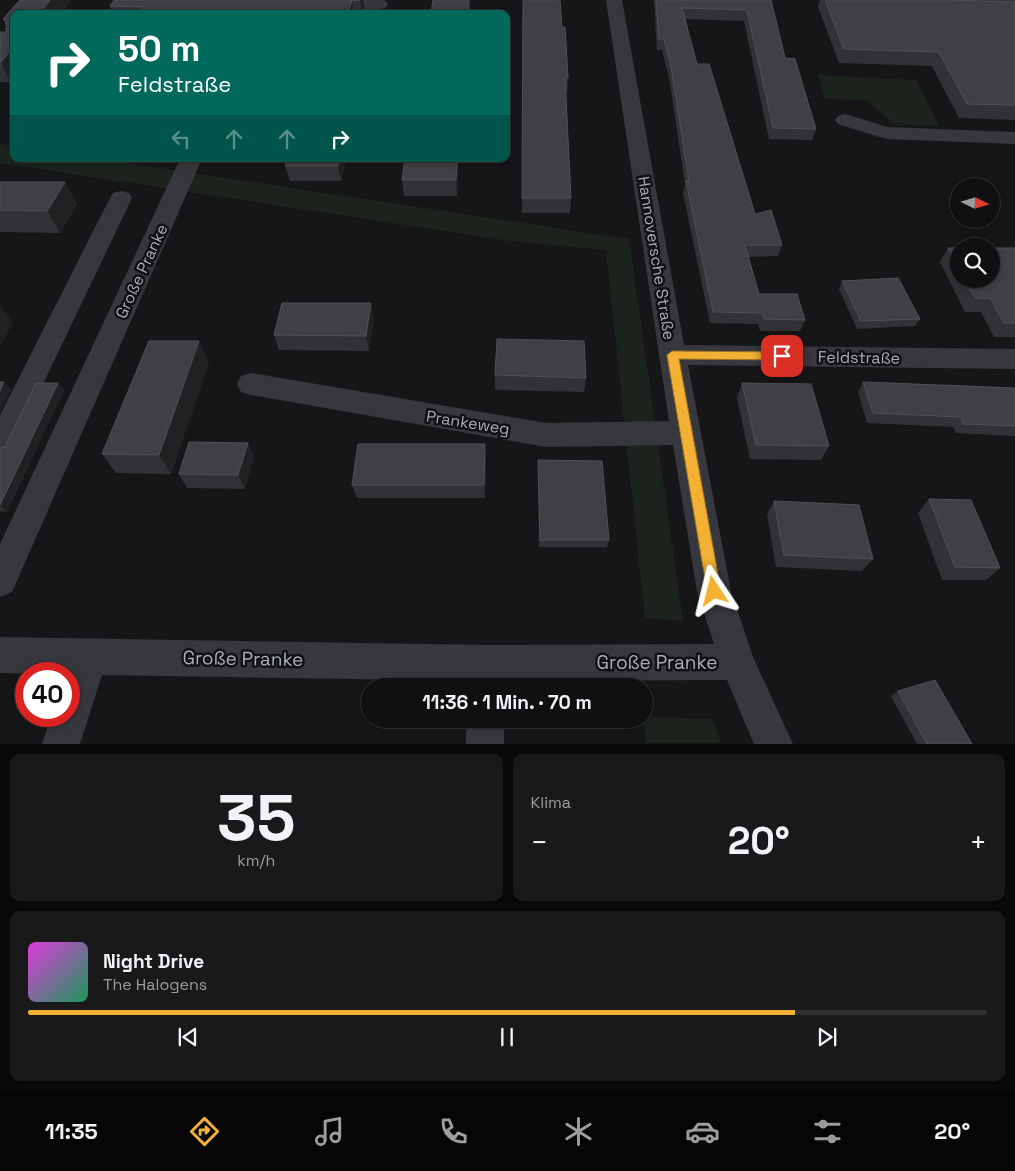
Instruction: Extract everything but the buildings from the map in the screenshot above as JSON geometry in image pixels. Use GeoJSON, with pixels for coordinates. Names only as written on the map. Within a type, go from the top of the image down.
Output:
{"type":"FeatureCollection","features":[{"type":"Feature","properties":{"kind":"street","name":"Hannoversche Straße"},"geometry":{"type":"LineString","coordinates":[[614,0],[672,355],[714,591],[737,662],[774,744]]}},
{"type":"Feature","properties":{"kind":"street"},"geometry":{"type":"LineString","coordinates":[[319,4],[379,6]]}},
{"type":"Feature","properties":{"kind":"street"},"geometry":{"type":"LineString","coordinates":[[844,120],[886,133],[1015,138]]}},
{"type":"Feature","properties":{"kind":"street","name":"Große Pranke"},"geometry":{"type":"LineString","coordinates":[[3,564],[187,169]]}},
{"type":"Feature","properties":{"kind":"street"},"geometry":{"type":"LineString","coordinates":[[0,444],[121,198]]}},
{"type":"Feature","properties":{"kind":"street","name":"Feldstraße"},"geometry":{"type":"LineString","coordinates":[[672,355],[1015,359]]}},
{"type":"Feature","properties":{"kind":"street","name":"Prankeweg"},"geometry":{"type":"LineString","coordinates":[[251,384],[547,435],[686,433]]}},
{"type":"Feature","properties":{"kind":"street","name":"Große Pranke"},"geometry":{"type":"LineString","coordinates":[[0,655],[90,655],[486,675],[737,662]]}},
{"type":"Feature","properties":{"kind":"street"},"geometry":{"type":"LineString","coordinates":[[61,744],[90,655]]}},
{"type":"Feature","properties":{"kind":"street"},"geometry":{"type":"LineString","coordinates":[[485,728],[485,744]]}},
{"type":"Feature","properties":{"kind":"shaded area"},"geometry":{"type":"Polygon","coordinates":[[[818,75],[916,80],[939,126],[896,125],[866,100],[825,99],[818,75]]]}},
{"type":"Feature","properties":{"kind":"shaded area"},"geometry":{"type":"Polygon","coordinates":[[[0,144],[10,145],[10,162],[121,162],[629,239],[683,621],[645,618],[606,250],[510,241],[0,163],[0,144]]]}},
{"type":"Feature","properties":{"kind":"shaded area"},"geometry":{"type":"Polygon","coordinates":[[[653,717],[712,719],[721,743],[646,743],[644,728],[653,728],[653,717]]]}},
{"type":"Feature","properties":{"kind":"route"},"geometry":{"type":"LineString","coordinates":[[714,591],[672,355],[782,356]]}}]}
